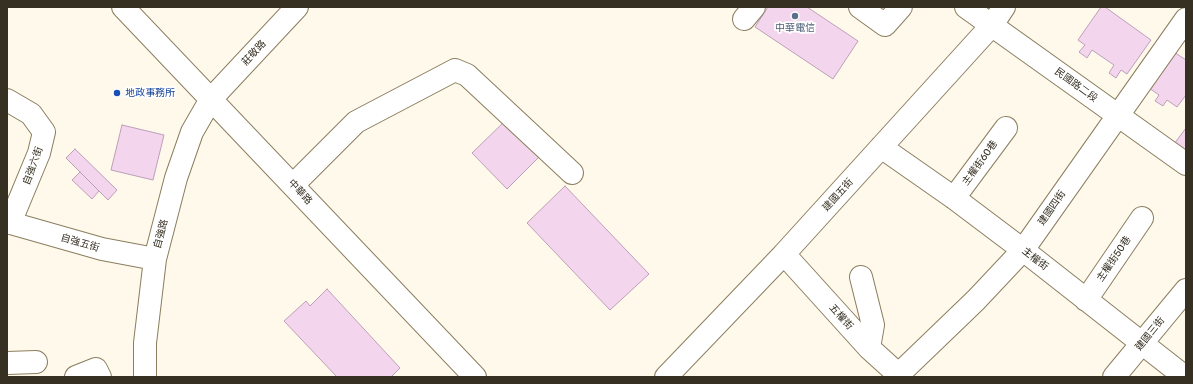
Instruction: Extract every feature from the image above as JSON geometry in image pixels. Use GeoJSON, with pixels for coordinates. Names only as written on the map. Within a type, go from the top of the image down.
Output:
{"type":"FeatureCollection","features":[{"type":"Feature","properties":{"kind":"street","name":"中華路"},"geometry":{"type":"LineString","coordinates":[[123,7],[475,377]]}},
{"type":"Feature","properties":{"kind":"street","name":"莊敬路"},"geometry":{"type":"LineString","coordinates":[[211,99],[297,7]]}},
{"type":"Feature","properties":{"kind":"street"},"geometry":{"type":"LineString","coordinates":[[860,7],[885,25],[901,7]]}},
{"type":"Feature","properties":{"kind":"street","name":"民國路二段"},"geometry":{"type":"LineString","coordinates":[[966,7],[1186,164]]}},
{"type":"Feature","properties":{"kind":"street","name":"建國五街"},"geometry":{"type":"LineString","coordinates":[[666,377],[784,254],[992,25],[1004,7]]}},
{"type":"Feature","properties":{"kind":"street","name":"建國四街"},"geometry":{"type":"LineString","coordinates":[[898,376],[976,300],[1023,250],[1186,19]]}},
{"type":"Feature","properties":{"kind":"street"},"geometry":{"type":"LineString","coordinates":[[293,185],[356,122],[455,70],[467,75],[572,173]]}},
{"type":"Feature","properties":{"kind":"street","name":"自強路"},"geometry":{"type":"LineString","coordinates":[[141,376],[155,259],[176,178],[192,132],[211,99]]}},
{"type":"Feature","properties":{"kind":"street","name":"自強六街"},"geometry":{"type":"LineString","coordinates":[[7,100],[31,114],[44,132],[39,153],[9,223]]}},
{"type":"Feature","properties":{"kind":"street","name":"主權街60巷"},"geometry":{"type":"LineString","coordinates":[[954,198],[1006,128]]}},
{"type":"Feature","properties":{"kind":"street","name":"主權街"},"geometry":{"type":"LineString","coordinates":[[881,147],[954,198],[1023,250],[1185,377]]}},
{"type":"Feature","properties":{"kind":"street","name":"主權街50巷"},"geometry":{"type":"LineString","coordinates":[[1086,300],[1142,218]]}},
{"type":"Feature","properties":{"kind":"street","name":"自強五街"},"geometry":{"type":"LineString","coordinates":[[9,223],[102,249],[155,259]]}},
{"type":"Feature","properties":{"kind":"street","name":"五權街"},"geometry":{"type":"LineString","coordinates":[[784,254],[869,348],[898,376]]}},
{"type":"Feature","properties":{"kind":"street"},"geometry":{"type":"LineString","coordinates":[[861,277],[873,325],[869,348]]}},
{"type":"Feature","properties":{"kind":"street","name":"建國三街"},"geometry":{"type":"LineString","coordinates":[[1114,377],[1186,290]]}},
{"type":"Feature","properties":{"kind":"street"},"geometry":{"type":"LineString","coordinates":[[7,363],[36,362]]}},
{"type":"Feature","properties":{"kind":"street"},"geometry":{"type":"LineString","coordinates":[[76,377],[96,369],[100,377]]}},
{"type":"Feature","properties":{"kind":"building"},"geometry":{"type":"Polygon","coordinates":[[[768,7],[807,7],[858,41],[833,79],[755,27],[768,7]]]}},
{"type":"Feature","properties":{"kind":"building"},"geometry":{"type":"Polygon","coordinates":[[[1101,7],[1105,7],[1151,40],[1127,74],[1121,70],[1116,78],[1109,73],[1114,65],[1092,50],[1087,58],[1079,52],[1085,45],[1078,40],[1101,7]]]}},
{"type":"Feature","properties":{"kind":"building"},"geometry":{"type":"Polygon","coordinates":[[[1174,52],[1186,60],[1186,95],[1177,107],[1167,100],[1163,106],[1155,101],[1159,95],[1149,88],[1174,52]]]}},
{"type":"Feature","properties":{"kind":"building"},"geometry":{"type":"Polygon","coordinates":[[[506,120],[540,156],[507,189],[472,153],[506,120]]]}},
{"type":"Feature","properties":{"kind":"building"},"geometry":{"type":"Polygon","coordinates":[[[122,125],[164,135],[153,180],[111,170],[122,125]]]}},
{"type":"Feature","properties":{"kind":"building"},"geometry":{"type":"Polygon","coordinates":[[[1186,128],[1186,153],[1174,144],[1186,128]]]}},
{"type":"Feature","properties":{"kind":"building"},"geometry":{"type":"Polygon","coordinates":[[[75,149],[117,190],[108,200],[66,158],[75,149]]]}},
{"type":"Feature","properties":{"kind":"building"},"geometry":{"type":"Polygon","coordinates":[[[80,172],[99,191],[92,199],[72,180],[80,172]]]}},
{"type":"Feature","properties":{"kind":"building"},"geometry":{"type":"Polygon","coordinates":[[[565,186],[649,274],[610,310],[527,223],[565,186]]]}},
{"type":"Feature","properties":{"kind":"building"},"geometry":{"type":"Polygon","coordinates":[[[327,289],[400,368],[391,377],[337,377],[284,321],[306,301],[310,306],[327,289]]]}},
{"type":"Feature","properties":{"kind":"place","name":"中華電信"},"geometry":{"type":"Point","coordinates":[795,16]}},
{"type":"Feature","properties":{"kind":"place","name":"地政事務所"},"geometry":{"type":"Point","coordinates":[117,93]}}]}
